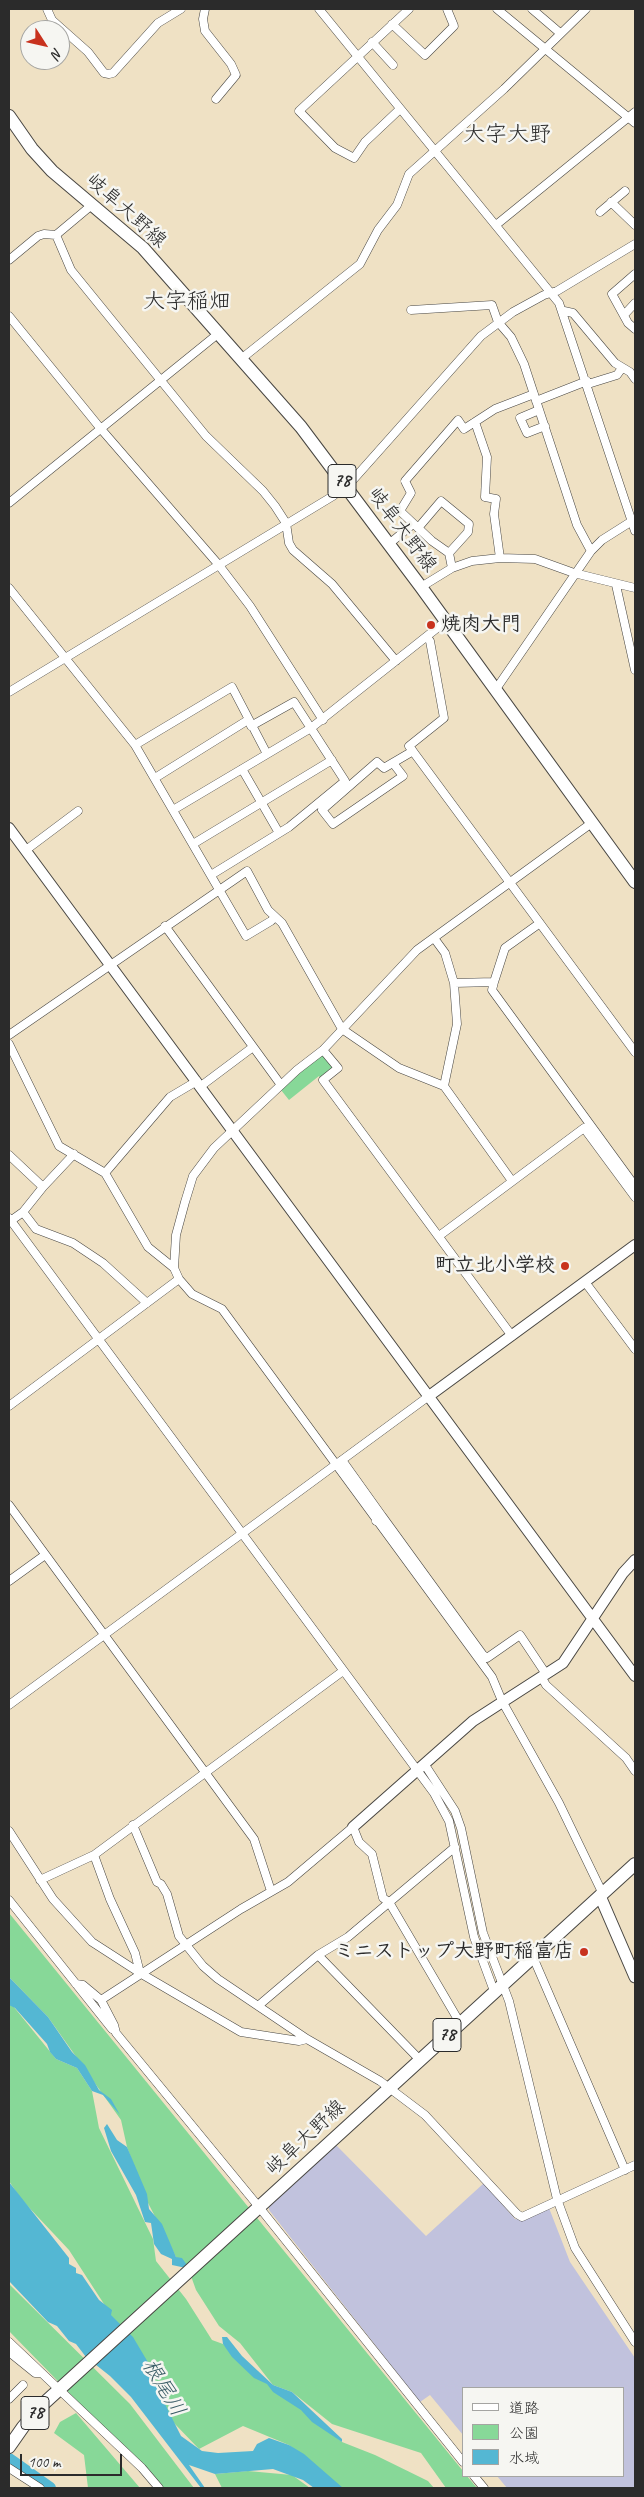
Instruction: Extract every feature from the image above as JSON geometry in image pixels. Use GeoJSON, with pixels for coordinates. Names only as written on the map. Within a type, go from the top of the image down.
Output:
{"type":"FeatureCollection","features":[{"type":"Feature","properties":{"kind":"main road","name":"岐阜大野線"},"geometry":{"type":"LineString","coordinates":[[9,116],[45,164],[143,248],[306,434],[421,587],[635,881]]}},
{"type":"Feature","properties":{"kind":"main road","name":"岐阜大野線"},"geometry":{"type":"LineString","coordinates":[[9,2447],[23,2426],[63,2387],[532,1956],[635,1864]]}},
{"type":"Feature","properties":{"kind":"main road"},"geometry":{"type":"LineString","coordinates":[[600,1896],[635,1977]]}},
{"type":"Feature","properties":{"kind":"street"},"geometry":{"type":"LineString","coordinates":[[47,9],[52,20],[88,52],[104,73],[109,74],[113,73],[158,23],[181,9]]}},
{"type":"Feature","properties":{"kind":"street"},"geometry":{"type":"LineString","coordinates":[[205,9],[203,18],[205,32],[231,64],[236,75],[216,99]]}},
{"type":"Feature","properties":{"kind":"street"},"geometry":{"type":"LineString","coordinates":[[319,9],[552,293],[564,311],[635,531]]}},
{"type":"Feature","properties":{"kind":"street"},"geometry":{"type":"LineString","coordinates":[[400,109],[365,142],[354,158],[335,148],[299,111],[408,9]]}},
{"type":"Feature","properties":{"kind":"street"},"geometry":{"type":"LineString","coordinates":[[392,24],[425,55],[454,26],[447,9]]}},
{"type":"Feature","properties":{"kind":"street"},"geometry":{"type":"LineString","coordinates":[[497,9],[635,123]]}},
{"type":"Feature","properties":{"kind":"street"},"geometry":{"type":"LineString","coordinates":[[532,9],[560,34]]}},
{"type":"Feature","properties":{"kind":"street"},"geometry":{"type":"LineString","coordinates":[[240,359],[360,264],[378,230],[397,205],[409,174],[436,152],[586,9]]}},
{"type":"Feature","properties":{"kind":"street"},"geometry":{"type":"LineString","coordinates":[[372,42],[392,65]]}},
{"type":"Feature","properties":{"kind":"street"},"geometry":{"type":"LineString","coordinates":[[496,225],[635,112]]}},
{"type":"Feature","properties":{"kind":"street"},"geometry":{"type":"LineString","coordinates":[[600,212],[625,191]]}},
{"type":"Feature","properties":{"kind":"street"},"geometry":{"type":"LineString","coordinates":[[612,202],[635,225]]}},
{"type":"Feature","properties":{"kind":"street"},"geometry":{"type":"LineString","coordinates":[[9,260],[38,236],[44,234],[56,235],[93,204]]}},
{"type":"Feature","properties":{"kind":"street"},"geometry":{"type":"LineString","coordinates":[[56,235],[71,270],[206,436],[263,490],[286,523],[289,543],[293,550],[332,584],[396,660]]}},
{"type":"Feature","properties":{"kind":"street"},"geometry":{"type":"LineString","coordinates":[[9,692],[346,486],[481,336],[498,322],[544,295],[552,293],[633,247]]}},
{"type":"Feature","properties":{"kind":"street"},"geometry":{"type":"LineString","coordinates":[[635,274],[612,294],[628,323],[635,329]]}},
{"type":"Feature","properties":{"kind":"street"},"geometry":{"type":"LineString","coordinates":[[624,315],[635,303]]}},
{"type":"Feature","properties":{"kind":"street"},"geometry":{"type":"LineString","coordinates":[[411,310],[492,304],[498,322],[511,337],[524,364],[577,525],[591,551]]}},
{"type":"Feature","properties":{"kind":"street"},"geometry":{"type":"LineString","coordinates":[[564,311],[573,313],[615,363],[635,379]]}},
{"type":"Feature","properties":{"kind":"street"},"geometry":{"type":"LineString","coordinates":[[9,316],[101,429],[218,564],[250,606],[323,720]]}},
{"type":"Feature","properties":{"kind":"street"},"geometry":{"type":"LineString","coordinates":[[9,503],[219,333]]}},
{"type":"Feature","properties":{"kind":"street"},"geometry":{"type":"LineString","coordinates":[[452,568],[449,553],[415,526],[400,511],[411,493],[405,482],[458,420],[464,429],[514,400],[535,398],[617,375],[635,365]]}},
{"type":"Feature","properties":{"kind":"street"},"geometry":{"type":"LineString","coordinates":[[539,410],[520,418],[526,433],[545,426]]}},
{"type":"Feature","properties":{"kind":"street"},"geometry":{"type":"LineString","coordinates":[[475,422],[487,457],[485,497],[496,499],[494,514],[500,558]]}},
{"type":"Feature","properties":{"kind":"street"},"geometry":{"type":"LineString","coordinates":[[389,544],[415,526],[441,501],[469,524],[468,532],[449,553]]}},
{"type":"Feature","properties":{"kind":"street"},"geometry":{"type":"LineString","coordinates":[[496,689],[574,573],[591,551],[602,540],[632,521]]}},
{"type":"Feature","properties":{"kind":"street"},"geometry":{"type":"LineString","coordinates":[[421,587],[452,568],[472,561],[500,558],[535,559],[574,573],[635,588]]}},
{"type":"Feature","properties":{"kind":"street"},"geometry":{"type":"LineString","coordinates":[[616,584],[635,670]]}},
{"type":"Feature","properties":{"kind":"street"},"geometry":{"type":"LineString","coordinates":[[9,588],[135,745],[246,936],[271,921],[275,916]]}},
{"type":"Feature","properties":{"kind":"street"},"geometry":{"type":"LineString","coordinates":[[173,810],[323,720],[446,621]]}},
{"type":"Feature","properties":{"kind":"street"},"geometry":{"type":"LineString","coordinates":[[426,637],[430,641],[444,718],[409,746],[635,1052]]}},
{"type":"Feature","properties":{"kind":"street"},"geometry":{"type":"LineString","coordinates":[[135,745],[232,686],[249,723],[267,754]]}},
{"type":"Feature","properties":{"kind":"street"},"geometry":{"type":"LineString","coordinates":[[155,778],[249,723],[294,702],[345,780],[279,833],[211,875]]}},
{"type":"Feature","properties":{"kind":"street"},"geometry":{"type":"LineString","coordinates":[[393,763],[403,776],[333,824],[322,810],[377,762],[384,768],[413,751]]}},
{"type":"Feature","properties":{"kind":"street"},"geometry":{"type":"LineString","coordinates":[[193,844],[332,760]]}},
{"type":"Feature","properties":{"kind":"street"},"geometry":{"type":"LineString","coordinates":[[242,769],[279,833]]}},
{"type":"Feature","properties":{"kind":"street"},"geometry":{"type":"LineString","coordinates":[[26,850],[78,811]]}},
{"type":"Feature","properties":{"kind":"street"},"geometry":{"type":"LineString","coordinates":[[593,822],[417,950],[323,1050],[214,1148],[193,1176],[176,1235],[174,1268],[178,1279],[192,1294],[222,1310],[481,1656],[502,1701],[551,1787],[601,1890],[600,1896]]}},
{"type":"Feature","properties":{"kind":"street"},"geometry":{"type":"LineString","coordinates":[[9,828],[235,1131],[635,1676]]}},
{"type":"Feature","properties":{"kind":"street"},"geometry":{"type":"LineString","coordinates":[[9,1035],[247,871],[268,910],[282,923],[342,1029],[399,1068],[444,1086],[512,1181]]}},
{"type":"Feature","properties":{"kind":"street"},"geometry":{"type":"LineString","coordinates":[[540,923],[505,948],[492,990],[635,1186]]}},
{"type":"Feature","properties":{"kind":"street"},"geometry":{"type":"LineString","coordinates":[[165,926],[282,1085]]}},
{"type":"Feature","properties":{"kind":"street"},"geometry":{"type":"LineString","coordinates":[[434,938],[445,953],[454,983],[457,1024],[444,1086]]}},
{"type":"Feature","properties":{"kind":"street"},"geometry":{"type":"LineString","coordinates":[[454,983],[494,982]]}},
{"type":"Feature","properties":{"kind":"street"},"geometry":{"type":"LineString","coordinates":[[9,1044],[60,1146],[106,1173],[148,1247],[174,1268]]}},
{"type":"Feature","properties":{"kind":"street"},"geometry":{"type":"LineString","coordinates":[[106,1173],[170,1097],[199,1083],[253,1047]]}},
{"type":"Feature","properties":{"kind":"street"},"geometry":{"type":"LineString","coordinates":[[323,1050],[338,1068],[323,1080],[512,1336]]}},
{"type":"Feature","properties":{"kind":"street"},"geometry":{"type":"LineString","coordinates":[[439,1236],[584,1128],[635,1197]]}},
{"type":"Feature","properties":{"kind":"street"},"geometry":{"type":"LineString","coordinates":[[9,1154],[43,1186]]}},
{"type":"Feature","properties":{"kind":"street"},"geometry":{"type":"LineString","coordinates":[[74,1154],[43,1186],[23,1212],[9,1220],[242,1533],[416,1772],[434,1792],[449,1821],[474,1937],[499,1987]]}},
{"type":"Feature","properties":{"kind":"street"},"geometry":{"type":"LineString","coordinates":[[23,1212],[36,1229],[73,1243],[103,1263],[147,1304]]}},
{"type":"Feature","properties":{"kind":"street"},"geometry":{"type":"LineString","coordinates":[[9,1705],[635,1245]]}},
{"type":"Feature","properties":{"kind":"street"},"geometry":{"type":"LineString","coordinates":[[9,1406],[178,1279]]}},
{"type":"Feature","properties":{"kind":"street"},"geometry":{"type":"LineString","coordinates":[[585,1282],[635,1349]]}},
{"type":"Feature","properties":{"kind":"street"},"geometry":{"type":"LineString","coordinates":[[9,1505],[254,1839],[271,1891]]}},
{"type":"Feature","properties":{"kind":"street"},"geometry":{"type":"LineString","coordinates":[[9,1581],[45,1555]]}},
{"type":"Feature","properties":{"kind":"street"},"geometry":{"type":"LineString","coordinates":[[101,2000],[140,1973],[288,1882],[425,1765],[473,1721],[563,1663],[623,1573],[635,1560]]}},
{"type":"Feature","properties":{"kind":"street"},"geometry":{"type":"LineString","coordinates":[[481,1656],[488,1658],[520,1635],[544,1676],[546,1685],[626,1758],[635,1771]]}},
{"type":"Feature","properties":{"kind":"street"},"geometry":{"type":"LineString","coordinates":[[40,1880],[94,1855],[343,1671]]}},
{"type":"Feature","properties":{"kind":"street"},"geometry":{"type":"LineString","coordinates":[[425,1765],[455,1811],[461,1828],[483,1933],[557,2199],[575,2248],[635,2342]]}},
{"type":"Feature","properties":{"kind":"street"},"geometry":{"type":"LineString","coordinates":[[133,1825],[157,1882],[161,1884],[167,1894],[173,1920],[185,1945],[213,1975],[307,2039],[389,2087],[438,2126],[517,2214],[522,2217],[557,2199],[635,2166]]}},
{"type":"Feature","properties":{"kind":"street"},"geometry":{"type":"LineString","coordinates":[[353,1827],[359,1842],[372,1854],[383,1898],[389,1902],[460,2023]]}},
{"type":"Feature","properties":{"kind":"street"},"geometry":{"type":"LineString","coordinates":[[9,1831],[53,1899],[92,1942],[140,1973],[241,2032],[299,2041],[307,2039]]}},
{"type":"Feature","properties":{"kind":"street"},"geometry":{"type":"LineString","coordinates":[[258,2006],[318,1955],[348,1937],[455,1847]]}},
{"type":"Feature","properties":{"kind":"street"},"geometry":{"type":"LineString","coordinates":[[94,1855],[110,1898],[135,1953],[140,1973]]}},
{"type":"Feature","properties":{"kind":"street"},"geometry":{"type":"LineString","coordinates":[[9,1900],[255,2211],[462,2461]]}},
{"type":"Feature","properties":{"kind":"street"},"geometry":{"type":"LineString","coordinates":[[318,1955],[420,2060]]}},
{"type":"Feature","properties":{"kind":"street"},"geometry":{"type":"LineString","coordinates":[[532,1956],[625,2170]]}},
{"type":"Feature","properties":{"kind":"street"},"geometry":{"type":"LineString","coordinates":[[76,1984],[83,1985],[101,2000],[116,2033]]}},
{"type":"Feature","properties":{"kind":"street"},"geometry":{"type":"LineString","coordinates":[[9,2342],[44,2374],[63,2387],[159,2488]]}},
{"type":"Feature","properties":{"kind":"street"},"geometry":{"type":"LineString","coordinates":[[9,2352],[35,2373],[44,2374]]}},
{"type":"Feature","properties":{"kind":"street"},"geometry":{"type":"LineString","coordinates":[[9,2399],[23,2385]]}},
{"type":"Feature","properties":{"kind":"street"},"geometry":{"type":"LineString","coordinates":[[9,2468],[40,2488]]}},
{"type":"Feature","properties":{"kind":"street"},"geometry":{"type":"LineString","coordinates":[[475,2477],[484,2488]]}},
{"type":"Feature","properties":{"kind":"shaded area"},"geometry":{"type":"Polygon","coordinates":[[[335,2144],[426,2236],[484,2183],[515,2219],[524,2220],[549,2208],[570,2262],[635,2358],[635,2488],[507,2488],[498,2477],[624,2477],[624,2387],[462,2387],[462,2434],[430,2395],[420,2402],[269,2210],[269,2204],[335,2144]]]}},
{"type":"Feature","properties":{"kind":"green space"},"geometry":{"type":"Polygon","coordinates":[[[324,1053],[335,1067],[320,1078],[319,1076],[289,1100],[281,1090],[299,1072],[324,1053]]]}},
{"type":"Feature","properties":{"kind":"green space"},"geometry":{"type":"Polygon","coordinates":[[[9,1913],[462,2470],[462,2477],[468,2477],[477,2488],[446,2488],[421,2453],[332,2424],[292,2392],[273,2385],[240,2343],[219,2326],[196,2290],[187,2265],[176,2257],[147,2201],[127,2147],[121,2120],[48,2017],[9,1977],[9,1913]]]}},
{"type":"Feature","properties":{"kind":"green space"},"geometry":{"type":"Polygon","coordinates":[[[9,2001],[56,2059],[77,2068],[92,2091],[99,2128],[153,2239],[156,2261],[186,2299],[212,2340],[223,2344],[342,2442],[375,2455],[428,2481],[434,2488],[341,2488],[289,2445],[243,2426],[199,2449],[173,2422],[104,2304],[69,2250],[21,2199],[9,2181],[9,2001]]]}},
{"type":"Feature","properties":{"kind":"green space"},"geometry":{"type":"Polygon","coordinates":[[[9,2284],[130,2404],[194,2488],[162,2488],[9,2331],[9,2284]]]}},
{"type":"Feature","properties":{"kind":"green space"},"geometry":{"type":"Polygon","coordinates":[[[76,2413],[140,2488],[88,2488],[84,2455],[54,2433],[60,2422],[76,2413]]]}},
{"type":"Feature","properties":{"kind":"green space"},"geometry":{"type":"Polygon","coordinates":[[[248,2471],[292,2475],[310,2488],[222,2488],[215,2474],[248,2471]]]}},
{"type":"Feature","properties":{"kind":"water"},"geometry":{"type":"Polygon","coordinates":[[[9,1977],[48,2017],[72,2052],[85,2065],[99,2090],[111,2099],[120,2115],[103,2095],[92,2091],[77,2068],[56,2059],[50,2052],[47,2044],[15,2008],[9,2005],[9,1977]]]}},
{"type":"Feature","properties":{"kind":"water"},"geometry":{"type":"Polygon","coordinates":[[[107,2124],[117,2140],[127,2147],[147,2194],[149,2209],[162,2224],[176,2257],[182,2258],[187,2265],[186,2268],[172,2265],[172,2259],[161,2254],[154,2244],[151,2223],[145,2222],[136,2195],[111,2151],[104,2128],[107,2124]]]}},
{"type":"Feature","properties":{"kind":"water","name":"根尾川"},"geometry":{"type":"Polygon","coordinates":[[[9,2182],[69,2258],[69,2264],[76,2268],[76,2273],[82,2275],[99,2300],[112,2310],[111,2315],[133,2337],[149,2364],[153,2380],[181,2436],[202,2451],[218,2453],[253,2451],[257,2444],[269,2438],[289,2445],[304,2454],[343,2488],[314,2488],[303,2480],[273,2469],[215,2474],[189,2465],[205,2488],[201,2488],[131,2397],[110,2376],[86,2357],[76,2344],[69,2341],[57,2326],[48,2322],[9,2281],[9,2182]]]}},
{"type":"Feature","properties":{"kind":"water"},"geometry":{"type":"Polygon","coordinates":[[[222,2337],[227,2337],[242,2356],[273,2385],[292,2392],[342,2439],[342,2442],[312,2422],[301,2410],[273,2392],[267,2384],[254,2378],[232,2357],[223,2344],[222,2337]]]}},
{"type":"Feature","properties":{"kind":"waterway"},"geometry":{"type":"LineString","coordinates":[[9,2459],[50,2488]]}},
{"type":"Feature","properties":{"kind":"place","name":"焼肉大門"},"geometry":{"type":"Point","coordinates":[431,625]}},
{"type":"Feature","properties":{"kind":"place","name":"町立北小学校"},"geometry":{"type":"Point","coordinates":[565,1266]}},
{"type":"Feature","properties":{"kind":"place","name":"ミニストップ大野町稲富店"},"geometry":{"type":"Point","coordinates":[584,1952]}},
{"type":"Feature","properties":{"kind":"district","name":"大字大野"},"geometry":{"type":"Point","coordinates":[507,135]}},
{"type":"Feature","properties":{"kind":"district","name":"大字稲畑"},"geometry":{"type":"Point","coordinates":[187,302]}}]}
